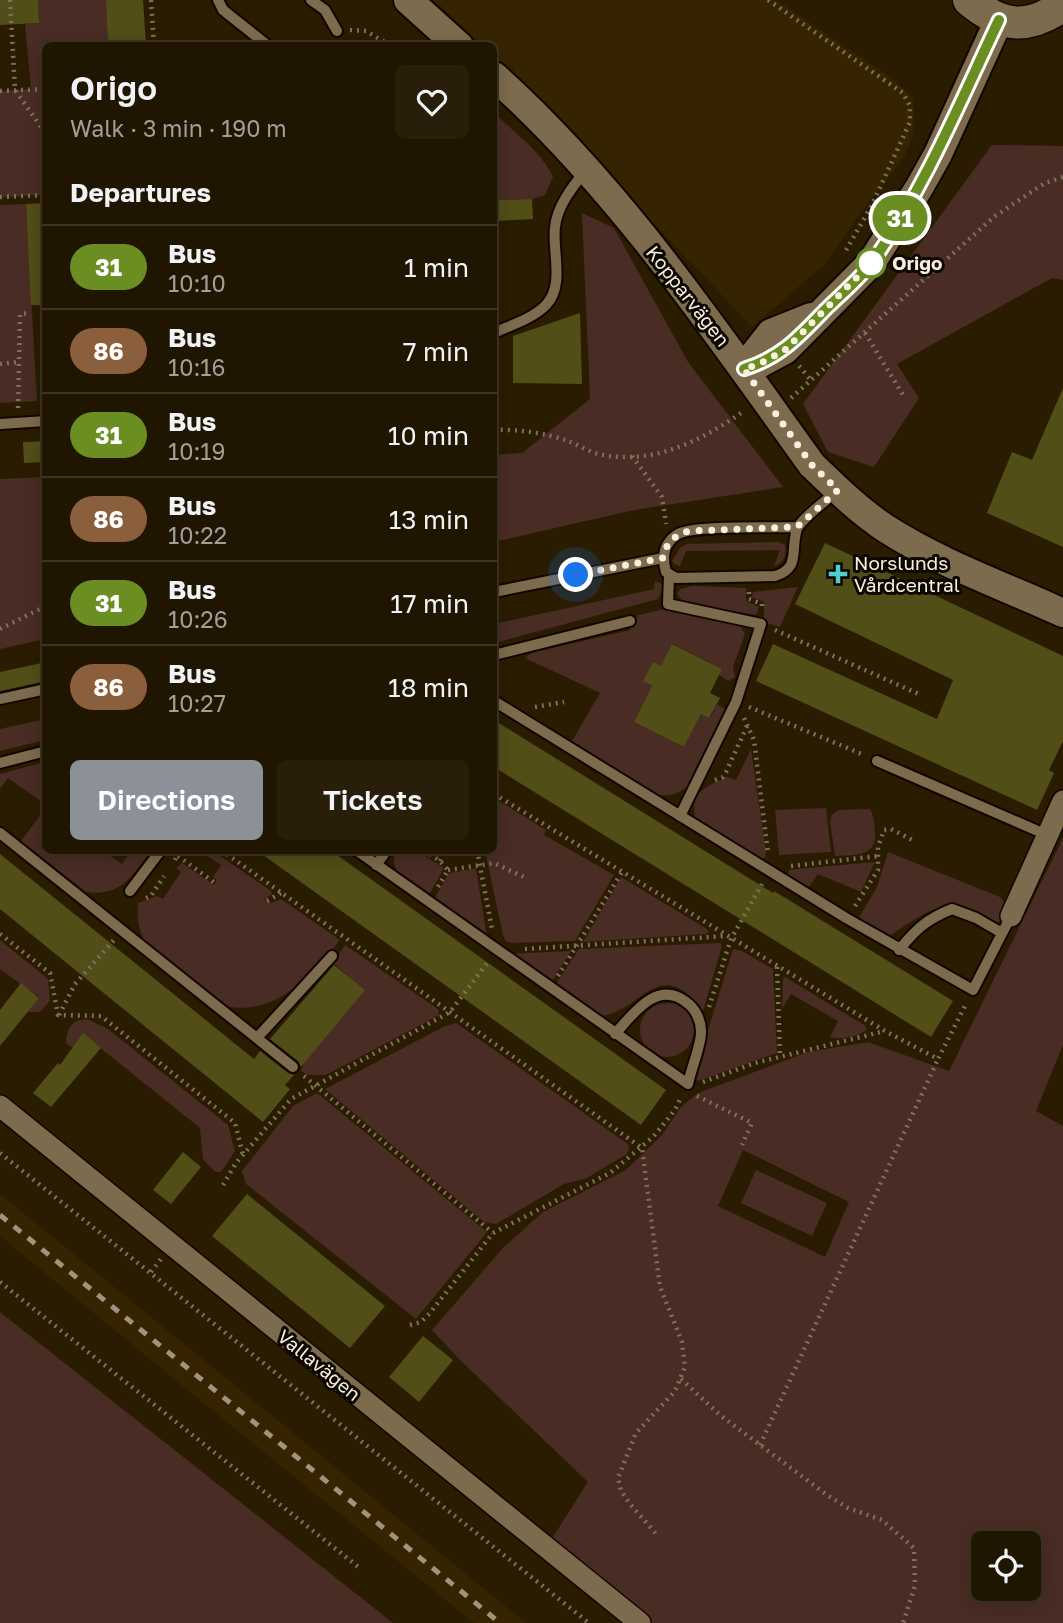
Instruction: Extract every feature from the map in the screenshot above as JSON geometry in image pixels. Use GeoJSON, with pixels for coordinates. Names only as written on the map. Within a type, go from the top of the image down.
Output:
{"type":"FeatureCollection","features":[{"type":"Feature","properties":{"kind":"main road"},"geometry":{"type":"LineString","coordinates":[[969,0],[987,15],[1011,23],[1054,18]]}},
{"type":"Feature","properties":{"kind":"street"},"geometry":{"type":"LineString","coordinates":[[408,0],[455,42]]}},
{"type":"Feature","properties":{"kind":"street"},"geometry":{"type":"LineString","coordinates":[[744,369],[785,350],[871,263],[938,153],[999,20]]}},
{"type":"Feature","properties":{"kind":"street","name":"Kopparvägen"},"geometry":{"type":"LineString","coordinates":[[497,79],[586,170],[680,282],[812,465],[838,490],[896,535],[1063,613]]}},
{"type":"Feature","properties":{"kind":"street"},"geometry":{"type":"LineString","coordinates":[[1006,925],[1063,801]]}},
{"type":"Feature","properties":{"kind":"street","name":"Vallavägen"},"geometry":{"type":"LineString","coordinates":[[0,1105],[640,1623]]}},
{"type":"Feature","properties":{"kind":"lane"},"geometry":{"type":"LineString","coordinates":[[218,0],[223,10],[263,42]]}},
{"type":"Feature","properties":{"kind":"lane"},"geometry":{"type":"LineString","coordinates":[[311,0],[325,10],[337,32]]}},
{"type":"Feature","properties":{"kind":"lane"},"geometry":{"type":"LineString","coordinates":[[497,332],[530,317],[547,304],[556,287],[555,226],[561,209],[586,170]]}},
{"type":"Feature","properties":{"kind":"lane"},"geometry":{"type":"LineString","coordinates":[[0,424],[42,421]]}},
{"type":"Feature","properties":{"kind":"lane"},"geometry":{"type":"LineString","coordinates":[[669,576],[775,576],[785,573],[791,567],[797,527],[838,490]]}},
{"type":"Feature","properties":{"kind":"lane"},"geometry":{"type":"LineString","coordinates":[[680,816],[736,702],[762,620],[668,604],[669,576],[663,558],[669,542],[678,534],[689,531],[797,527]]}},
{"type":"Feature","properties":{"kind":"lane"},"geometry":{"type":"LineString","coordinates":[[497,591],[663,558]]}},
{"type":"Feature","properties":{"kind":"lane"},"geometry":{"type":"LineString","coordinates":[[497,653],[630,621]]}},
{"type":"Feature","properties":{"kind":"lane"},"geometry":{"type":"LineString","coordinates":[[0,699],[42,690]]}},
{"type":"Feature","properties":{"kind":"lane"},"geometry":{"type":"LineString","coordinates":[[497,703],[899,950],[973,990],[1006,925],[952,909],[931,918],[915,931],[899,950]]}},
{"type":"Feature","properties":{"kind":"lane"},"geometry":{"type":"LineString","coordinates":[[0,764],[42,752]]}},
{"type":"Feature","properties":{"kind":"lane"},"geometry":{"type":"LineString","coordinates":[[877,761],[1047,835]]}},
{"type":"Feature","properties":{"kind":"lane"},"geometry":{"type":"LineString","coordinates":[[0,833],[293,1067]]}},
{"type":"Feature","properties":{"kind":"lane"},"geometry":{"type":"LineString","coordinates":[[130,891],[158,854]]}},
{"type":"Feature","properties":{"kind":"lane"},"geometry":{"type":"LineString","coordinates":[[361,854],[496,951],[615,1034],[688,1084],[702,1031],[698,1016],[688,1003],[673,996],[662,995],[642,1004],[615,1034]]}},
{"type":"Feature","properties":{"kind":"lane"},"geometry":{"type":"LineString","coordinates":[[376,865],[384,854]]}},
{"type":"Feature","properties":{"kind":"lane"},"geometry":{"type":"LineString","coordinates":[[257,1038],[332,957]]}},
{"type":"Feature","properties":{"kind":"path"},"geometry":{"type":"LineString","coordinates":[[10,0],[15,90],[42,128]]}},
{"type":"Feature","properties":{"kind":"path"},"geometry":{"type":"LineString","coordinates":[[151,0],[154,42]]}},
{"type":"Feature","properties":{"kind":"path"},"geometry":{"type":"LineString","coordinates":[[768,0],[903,93],[908,100],[910,122],[872,205],[843,255]]}},
{"type":"Feature","properties":{"kind":"path"},"geometry":{"type":"LineString","coordinates":[[0,91],[42,89]]}},
{"type":"Feature","properties":{"kind":"path"},"geometry":{"type":"LineString","coordinates":[[810,379],[995,216],[1045,183],[1063,177]]}},
{"type":"Feature","properties":{"kind":"path"},"geometry":{"type":"LineString","coordinates":[[0,197],[42,195]]}},
{"type":"Feature","properties":{"kind":"path"},"geometry":{"type":"LineString","coordinates":[[18,423],[20,314],[28,313]]}},
{"type":"Feature","properties":{"kind":"path"},"geometry":{"type":"LineString","coordinates":[[865,333],[905,398]]}},
{"type":"Feature","properties":{"kind":"path"},"geometry":{"type":"LineString","coordinates":[[0,364],[19,362]]}},
{"type":"Feature","properties":{"kind":"path"},"geometry":{"type":"LineString","coordinates":[[497,430],[515,429],[565,440],[598,454],[632,456],[672,451],[712,434],[744,411]]}},
{"type":"Feature","properties":{"kind":"path"},"geometry":{"type":"LineString","coordinates":[[632,456],[662,497],[669,542]]}},
{"type":"Feature","properties":{"kind":"path"},"geometry":{"type":"LineString","coordinates":[[748,589],[749,599],[762,604],[762,620],[921,695]]}},
{"type":"Feature","properties":{"kind":"path"},"geometry":{"type":"LineString","coordinates":[[0,629],[42,608]]}},
{"type":"Feature","properties":{"kind":"path"},"geometry":{"type":"LineString","coordinates":[[515,714],[523,709],[564,702]]}},
{"type":"Feature","properties":{"kind":"path"},"geometry":{"type":"LineString","coordinates":[[736,702],[877,761]]}},
{"type":"Feature","properties":{"kind":"path"},"geometry":{"type":"LineString","coordinates":[[702,1031],[728,937],[770,870],[754,740],[736,702]]}},
{"type":"Feature","properties":{"kind":"path"},"geometry":{"type":"LineString","coordinates":[[497,796],[777,967],[938,1059]]}},
{"type":"Feature","properties":{"kind":"path"},"geometry":{"type":"LineString","coordinates":[[846,918],[878,870],[880,837],[884,830],[891,829],[914,841]]}},
{"type":"Feature","properties":{"kind":"path"},"geometry":{"type":"LineString","coordinates":[[227,854],[642,1148],[660,1287],[685,1356],[681,1379],[675,1391],[636,1433],[618,1478],[621,1491],[658,1536]]}},
{"type":"Feature","properties":{"kind":"path"},"geometry":{"type":"LineString","coordinates":[[430,854],[448,870]]}},
{"type":"Feature","properties":{"kind":"path"},"geometry":{"type":"LineString","coordinates":[[440,860],[444,854]]}},
{"type":"Feature","properties":{"kind":"path"},"geometry":{"type":"LineString","coordinates":[[223,1185],[243,1155],[291,1100],[450,1012],[496,951],[478,854]]}},
{"type":"Feature","properties":{"kind":"path"},"geometry":{"type":"LineString","coordinates":[[178,856],[215,883]]}},
{"type":"Feature","properties":{"kind":"path"},"geometry":{"type":"LineString","coordinates":[[770,870],[878,856]]}},
{"type":"Feature","properties":{"kind":"path"},"geometry":{"type":"LineString","coordinates":[[429,902],[448,870],[480,863],[494,863],[528,879]]}},
{"type":"Feature","properties":{"kind":"path"},"geometry":{"type":"LineString","coordinates":[[550,988],[612,883],[622,872]]}},
{"type":"Feature","properties":{"kind":"path"},"geometry":{"type":"LineString","coordinates":[[267,901],[281,893]]}},
{"type":"Feature","properties":{"kind":"path"},"geometry":{"type":"LineString","coordinates":[[58,1015],[75,984],[122,930]]}},
{"type":"Feature","properties":{"kind":"path"},"geometry":{"type":"LineString","coordinates":[[0,934],[50,973],[58,1015]]}},
{"type":"Feature","properties":{"kind":"path"},"geometry":{"type":"LineString","coordinates":[[496,951],[728,937]]}},
{"type":"Feature","properties":{"kind":"path"},"geometry":{"type":"LineString","coordinates":[[777,967],[780,1056]]}},
{"type":"Feature","properties":{"kind":"path"},"geometry":{"type":"LineString","coordinates":[[760,1445],[938,1059],[973,990]]}},
{"type":"Feature","properties":{"kind":"path"},"geometry":{"type":"LineString","coordinates":[[58,1015],[102,1016],[234,1123],[243,1155]]}},
{"type":"Feature","properties":{"kind":"path"},"geometry":{"type":"LineString","coordinates":[[688,1084],[708,1081],[780,1056],[885,1031]]}},
{"type":"Feature","properties":{"kind":"path"},"geometry":{"type":"LineString","coordinates":[[304,1076],[493,1233]]}},
{"type":"Feature","properties":{"kind":"path"},"geometry":{"type":"LineString","coordinates":[[410,1325],[421,1322],[430,1313],[493,1233],[610,1173],[642,1148],[675,1110],[688,1084]]}},
{"type":"Feature","properties":{"kind":"path"},"geometry":{"type":"LineString","coordinates":[[688,1084],[698,1098],[752,1123],[742,1145]]}},
{"type":"Feature","properties":{"kind":"path"},"geometry":{"type":"LineString","coordinates":[[0,1153],[589,1623]]}},
{"type":"Feature","properties":{"kind":"path"},"geometry":{"type":"LineString","coordinates":[[0,1282],[361,1569]]}},
{"type":"Feature","properties":{"kind":"path"},"geometry":{"type":"LineString","coordinates":[[681,1379],[720,1415],[827,1495],[848,1508],[882,1520],[914,1548],[915,1586],[903,1623]]}},
{"type":"Feature","properties":{"kind":"shaded area"},"geometry":{"type":"Polygon","coordinates":[[[38,0],[106,0],[108,42],[42,42],[42,195],[0,197],[0,91],[31,89],[25,24],[39,23],[38,0]]]}},
{"type":"Feature","properties":{"kind":"shaded area"},"geometry":{"type":"Polygon","coordinates":[[[434,0],[776,0],[893,79],[913,98],[914,132],[904,157],[825,264],[752,327],[497,61],[497,42],[478,42],[434,0]]]}},
{"type":"Feature","properties":{"kind":"shaded area"},"geometry":{"type":"Polygon","coordinates":[[[497,115],[534,150],[553,177],[545,195],[532,199],[497,200],[497,115]]]}},
{"type":"Feature","properties":{"kind":"shaded area"},"geometry":{"type":"Polygon","coordinates":[[[992,145],[1063,146],[1063,280],[1052,278],[897,364],[919,398],[874,467],[828,452],[803,404],[992,145]]]}},
{"type":"Feature","properties":{"kind":"shaded area"},"geometry":{"type":"Polygon","coordinates":[[[26,204],[37,401],[0,403],[0,205],[26,204]]]}},
{"type":"Feature","properties":{"kind":"shaded area"},"geometry":{"type":"Polygon","coordinates":[[[582,213],[614,228],[688,362],[783,487],[634,510],[497,541],[497,455],[522,453],[590,399],[582,213]]]}},
{"type":"Feature","properties":{"kind":"shaded area"},"geometry":{"type":"Polygon","coordinates":[[[42,477],[42,640],[0,649],[0,479],[42,477]]]}},
{"type":"Feature","properties":{"kind":"shaded area"},"geometry":{"type":"Polygon","coordinates":[[[779,542],[785,545],[785,555],[780,563],[774,566],[780,550],[686,551],[680,566],[672,561],[680,548],[687,544],[779,542]]]}},
{"type":"Feature","properties":{"kind":"shaded area"},"geometry":{"type":"Polygon","coordinates":[[[655,581],[662,584],[658,599],[497,642],[497,623],[654,589],[655,581]]]}},
{"type":"Feature","properties":{"kind":"shaded area"},"geometry":{"type":"Polygon","coordinates":[[[692,586],[746,588],[746,601],[759,607],[756,615],[683,602],[677,593],[692,586]]]}},
{"type":"Feature","properties":{"kind":"shaded area"},"geometry":{"type":"Polygon","coordinates":[[[798,587],[780,627],[764,622],[764,602],[752,597],[753,592],[798,587]]]}},
{"type":"Feature","properties":{"kind":"shaded area"},"geometry":{"type":"Polygon","coordinates":[[[664,609],[734,622],[741,626],[745,634],[733,667],[735,677],[728,681],[719,675],[722,669],[673,644],[661,666],[643,681],[652,686],[634,722],[684,747],[701,714],[710,718],[717,704],[725,709],[687,787],[675,794],[663,795],[654,794],[572,741],[600,693],[525,658],[531,653],[630,630],[638,615],[664,609]]]}},
{"type":"Feature","properties":{"kind":"shaded area"},"geometry":{"type":"Polygon","coordinates":[[[42,720],[42,741],[0,751],[0,729],[42,720]]]}},
{"type":"Feature","properties":{"kind":"shaded area"},"geometry":{"type":"Polygon","coordinates":[[[751,749],[765,858],[758,858],[695,819],[695,802],[701,791],[727,777],[736,780],[751,749]]]}},
{"type":"Feature","properties":{"kind":"shaded area"},"geometry":{"type":"Polygon","coordinates":[[[42,763],[42,802],[8,778],[0,789],[0,774],[42,763]]]}},
{"type":"Feature","properties":{"kind":"shaded area"},"geometry":{"type":"Polygon","coordinates":[[[497,800],[546,830],[544,835],[614,875],[575,941],[511,943],[506,941],[486,854],[497,854],[497,800]]]}},
{"type":"Feature","properties":{"kind":"shaded area"},"geometry":{"type":"Polygon","coordinates":[[[826,808],[831,852],[779,855],[775,810],[826,808]]]}},
{"type":"Feature","properties":{"kind":"shaded area"},"geometry":{"type":"Polygon","coordinates":[[[870,809],[875,831],[873,846],[863,853],[835,856],[830,821],[832,815],[838,810],[870,809]]]}},
{"type":"Feature","properties":{"kind":"shaded area"},"geometry":{"type":"Polygon","coordinates":[[[42,813],[42,854],[107,854],[122,864],[129,854],[148,854],[132,876],[117,888],[98,893],[86,892],[21,841],[42,813]]]}},
{"type":"Feature","properties":{"kind":"shaded area"},"geometry":{"type":"Polygon","coordinates":[[[1063,838],[1063,1045],[1036,1111],[1063,1126],[1063,1623],[652,1623],[551,1540],[588,1482],[432,1330],[503,1248],[543,1212],[626,1170],[662,1135],[681,1107],[698,1093],[808,1052],[868,1042],[949,1071],[1063,838]],[[743,1150],[718,1206],[825,1257],[849,1202],[743,1150]]]}},
{"type":"Feature","properties":{"kind":"shaded area"},"geometry":{"type":"Polygon","coordinates":[[[888,852],[1000,897],[1009,909],[998,923],[968,908],[948,905],[928,912],[891,935],[873,930],[858,919],[877,887],[888,852]]]}},
{"type":"Feature","properties":{"kind":"shaded area"},"geometry":{"type":"Polygon","coordinates":[[[204,854],[217,854],[271,891],[272,894],[264,900],[271,903],[281,899],[340,940],[317,967],[291,991],[260,1005],[243,1008],[224,1006],[146,943],[140,929],[138,903],[157,896],[163,899],[181,872],[176,868],[182,863],[214,885],[217,880],[213,877],[221,865],[204,854]]]}},
{"type":"Feature","properties":{"kind":"shaded area"},"geometry":{"type":"Polygon","coordinates":[[[395,854],[422,854],[444,868],[430,893],[426,894],[398,873],[395,854]]]}},
{"type":"Feature","properties":{"kind":"shaded area"},"geometry":{"type":"Polygon","coordinates":[[[875,862],[861,892],[818,874],[808,888],[790,880],[788,875],[789,870],[875,862]]]}},
{"type":"Feature","properties":{"kind":"shaded area"},"geometry":{"type":"Polygon","coordinates":[[[476,868],[487,937],[434,899],[449,873],[476,868]]]}},
{"type":"Feature","properties":{"kind":"shaded area"},"geometry":{"type":"Polygon","coordinates":[[[621,877],[707,929],[709,932],[583,942],[621,877]]]}},
{"type":"Feature","properties":{"kind":"shaded area"},"geometry":{"type":"Polygon","coordinates":[[[0,940],[48,979],[50,1001],[40,1012],[28,1012],[39,997],[0,969],[0,940]]]}},
{"type":"Feature","properties":{"kind":"shaded area"},"geometry":{"type":"Polygon","coordinates":[[[720,943],[722,946],[703,1011],[688,994],[674,986],[662,986],[615,1012],[600,1016],[554,987],[579,949],[720,943]]]}},
{"type":"Feature","properties":{"kind":"shaded area"},"geometry":{"type":"Polygon","coordinates":[[[345,945],[438,1009],[439,1015],[326,1075],[308,1075],[301,1071],[304,1063],[364,990],[333,963],[345,945]]]}},
{"type":"Feature","properties":{"kind":"shaded area"},"geometry":{"type":"Polygon","coordinates":[[[733,949],[742,951],[773,969],[777,1053],[698,1081],[694,1076],[733,949]]]}},
{"type":"Feature","properties":{"kind":"shaded area"},"geometry":{"type":"Polygon","coordinates":[[[571,951],[551,983],[506,954],[571,951]]]}},
{"type":"Feature","properties":{"kind":"shaded area"},"geometry":{"type":"Polygon","coordinates":[[[785,977],[867,1029],[850,1037],[830,1037],[838,1021],[791,994],[782,1009],[785,977]]]}},
{"type":"Feature","properties":{"kind":"shaded area"},"geometry":{"type":"Polygon","coordinates":[[[667,1003],[686,1011],[694,1030],[686,1049],[667,1057],[648,1049],[640,1030],[648,1011],[667,1003]]]}},
{"type":"Feature","properties":{"kind":"shaded area"},"geometry":{"type":"Polygon","coordinates":[[[87,1019],[108,1029],[228,1125],[235,1151],[221,1172],[215,1172],[203,1159],[200,1128],[83,1034],[72,1048],[66,1043],[71,1025],[87,1019]]]}},
{"type":"Feature","properties":{"kind":"shaded area"},"geometry":{"type":"Polygon","coordinates":[[[456,1023],[628,1144],[627,1154],[585,1179],[564,1184],[496,1224],[484,1222],[325,1089],[445,1026],[456,1023]]]}},
{"type":"Feature","properties":{"kind":"shaded area"},"geometry":{"type":"Polygon","coordinates":[[[317,1093],[487,1232],[416,1319],[246,1184],[242,1171],[293,1106],[317,1093]]]}},
{"type":"Feature","properties":{"kind":"shaded area"},"geometry":{"type":"Polygon","coordinates":[[[756,1170],[827,1203],[812,1236],[741,1203],[756,1170]]]}},
{"type":"Feature","properties":{"kind":"shaded area"},"geometry":{"type":"Polygon","coordinates":[[[0,1194],[526,1623],[474,1623],[195,1396],[0,1236],[0,1194]]]}},
{"type":"Feature","properties":{"kind":"shaded area"},"geometry":{"type":"Polygon","coordinates":[[[0,1312],[393,1623],[0,1623],[0,1312]]]}},
{"type":"Feature","properties":{"kind":"building"},"geometry":{"type":"Polygon","coordinates":[[[0,0],[38,0],[39,23],[0,25],[0,0]]]}},
{"type":"Feature","properties":{"kind":"building"},"geometry":{"type":"Polygon","coordinates":[[[106,0],[143,0],[146,42],[108,42],[106,0]]]}},
{"type":"Feature","properties":{"kind":"building"},"geometry":{"type":"Polygon","coordinates":[[[532,199],[533,219],[497,221],[497,200],[532,199]]]}},
{"type":"Feature","properties":{"kind":"building"},"geometry":{"type":"Polygon","coordinates":[[[42,203],[42,305],[31,305],[26,204],[42,203]]]}},
{"type":"Feature","properties":{"kind":"building"},"geometry":{"type":"Polygon","coordinates":[[[580,313],[582,384],[513,383],[513,336],[580,313]]]}},
{"type":"Feature","properties":{"kind":"building"},"geometry":{"type":"Polygon","coordinates":[[[1063,388],[1063,547],[987,513],[1012,452],[1032,460],[1063,388]]]}},
{"type":"Feature","properties":{"kind":"building"},"geometry":{"type":"Polygon","coordinates":[[[42,441],[42,462],[24,463],[23,442],[42,441]]]}},
{"type":"Feature","properties":{"kind":"building"},"geometry":{"type":"Polygon","coordinates":[[[825,543],[1063,656],[1063,741],[1049,770],[1054,773],[1037,810],[756,681],[773,644],[937,719],[953,680],[795,604],[825,543]]]}},
{"type":"Feature","properties":{"kind":"building"},"geometry":{"type":"Polygon","coordinates":[[[672,644],[722,669],[710,693],[720,698],[709,718],[701,714],[684,747],[634,722],[652,686],[643,681],[653,662],[661,666],[672,644]]]}},
{"type":"Feature","properties":{"kind":"building"},"geometry":{"type":"Polygon","coordinates":[[[42,663],[42,682],[0,691],[0,672],[42,663]]]}},
{"type":"Feature","properties":{"kind":"building"},"geometry":{"type":"Polygon","coordinates":[[[497,722],[953,1001],[931,1037],[497,769],[497,722]]]}},
{"type":"Feature","properties":{"kind":"building"},"geometry":{"type":"Polygon","coordinates":[[[0,854],[254,1059],[260,1051],[294,1075],[285,1085],[290,1089],[263,1122],[0,909],[0,854]]]}},
{"type":"Feature","properties":{"kind":"building"},"geometry":{"type":"Polygon","coordinates":[[[262,854],[336,854],[666,1090],[641,1125],[262,854]]]}},
{"type":"Feature","properties":{"kind":"building"},"geometry":{"type":"Polygon","coordinates":[[[334,965],[365,990],[301,1067],[298,1061],[270,1039],[334,965]]]}},
{"type":"Feature","properties":{"kind":"building"},"geometry":{"type":"Polygon","coordinates":[[[21,983],[39,998],[0,1046],[0,1010],[21,983]]]}},
{"type":"Feature","properties":{"kind":"building"},"geometry":{"type":"Polygon","coordinates":[[[83,1033],[101,1048],[51,1107],[33,1093],[58,1063],[60,1065],[83,1033]]]}},
{"type":"Feature","properties":{"kind":"building"},"geometry":{"type":"Polygon","coordinates":[[[183,1152],[201,1167],[171,1204],[153,1190],[183,1152]]]}},
{"type":"Feature","properties":{"kind":"building"},"geometry":{"type":"Polygon","coordinates":[[[247,1194],[385,1306],[350,1348],[212,1236],[247,1194]]]}},
{"type":"Feature","properties":{"kind":"building"},"geometry":{"type":"Polygon","coordinates":[[[423,1336],[453,1360],[419,1402],[389,1377],[423,1336]]]}},
{"type":"Feature","properties":{"kind":"railway"},"geometry":{"type":"LineString","coordinates":[[0,1215],[500,1623]]}},
{"type":"Feature","properties":{"kind":"bus line","name":"31"},"geometry":{"type":"LineString","coordinates":[[744,369],[785,350],[871,263],[938,153],[999,20]]}},
{"type":"Feature","properties":{"kind":"place","name":"Origo"},"geometry":{"type":"Point","coordinates":[871,263]}},
{"type":"Feature","properties":{"kind":"place","name":"Norslunds Vårdcentral"},"geometry":{"type":"Point","coordinates":[838,574]}},
{"type":"Feature","properties":{"kind":"route"},"geometry":{"type":"LineString","coordinates":[[576,575],[663,558],[669,542],[678,534],[689,531],[797,527],[838,490],[812,465],[744,369],[785,350],[871,263]]}}]}
